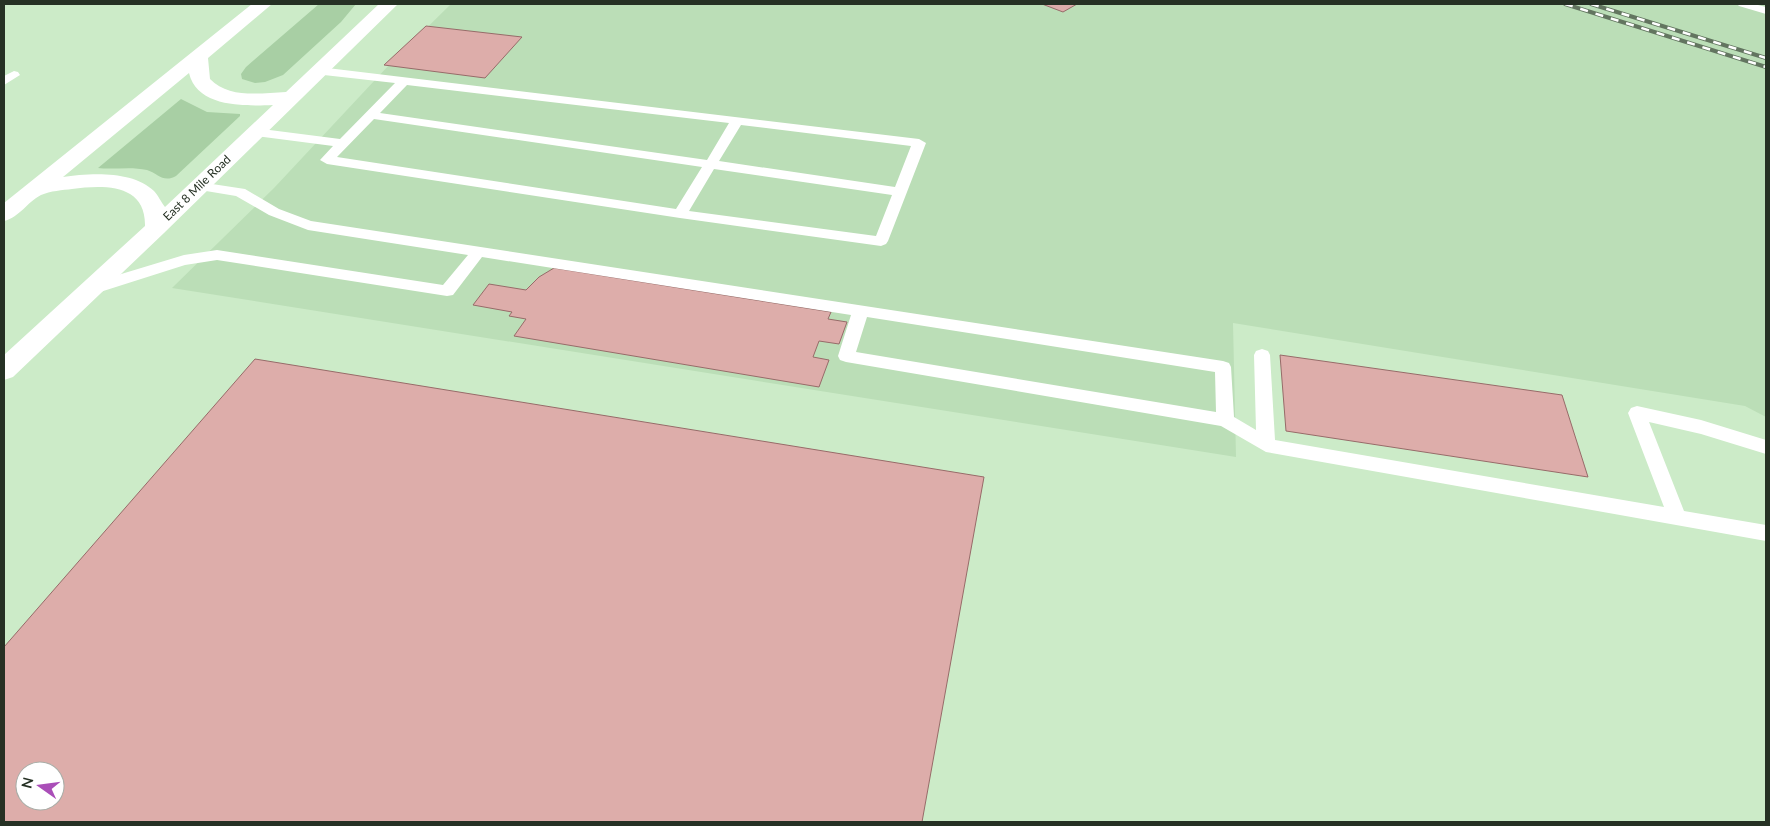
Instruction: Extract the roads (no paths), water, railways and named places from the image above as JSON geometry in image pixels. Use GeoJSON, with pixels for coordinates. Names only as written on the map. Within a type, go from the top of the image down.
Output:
{"type":"FeatureCollection","features":[{"type":"Feature","properties":{"kind":"highway"},"geometry":{"type":"LineString","coordinates":[[4,214],[263,4]]}},
{"type":"Feature","properties":{"kind":"highway","name":"East 8 Mile Road"},"geometry":{"type":"LineString","coordinates":[[4,370],[156,228],[388,4]]}},
{"type":"Feature","properties":{"kind":"highway"},"geometry":{"type":"LineString","coordinates":[[199,55],[198,71],[202,82],[222,96],[238,98],[290,98]]}},
{"type":"Feature","properties":{"kind":"highway"},"geometry":{"type":"LineString","coordinates":[[34,190],[66,183],[124,183],[138,188],[146,196],[155,209],[156,228]]}},
{"type":"Feature","properties":{"kind":"lane"},"geometry":{"type":"LineString","coordinates":[[1743,4],[1766,11]]}},
{"type":"Feature","properties":{"kind":"lane"},"geometry":{"type":"LineString","coordinates":[[319,71],[404,81],[919,143],[881,242],[680,214],[327,160],[404,81]]}},
{"type":"Feature","properties":{"kind":"lane"},"geometry":{"type":"LineString","coordinates":[[370,115],[901,192]]}},
{"type":"Feature","properties":{"kind":"lane"},"geometry":{"type":"LineString","coordinates":[[680,214],[737,121]]}},
{"type":"Feature","properties":{"kind":"lane"},"geometry":{"type":"LineString","coordinates":[[254,132],[343,143]]}},
{"type":"Feature","properties":{"kind":"lane"},"geometry":{"type":"LineString","coordinates":[[199,186],[240,192],[274,212],[308,225],[1223,367],[1225,420]]}},
{"type":"Feature","properties":{"kind":"lane"},"geometry":{"type":"LineString","coordinates":[[90,290],[184,260],[217,255],[448,291],[479,251]]}},
{"type":"Feature","properties":{"kind":"lane"},"geometry":{"type":"LineString","coordinates":[[861,310],[846,356],[1225,420],[1266,445],[1766,533]]}},
{"type":"Feature","properties":{"kind":"lane"},"geometry":{"type":"LineString","coordinates":[[1262,355],[1266,445]]}},
{"type":"Feature","properties":{"kind":"lane"},"geometry":{"type":"LineString","coordinates":[[1677,517],[1637,413],[1701,427],[1766,447]]}},
{"type":"Feature","properties":{"kind":"railway"},"geometry":{"type":"LineString","coordinates":[[1565,4],[1766,67]]}},
{"type":"Feature","properties":{"kind":"railway"},"geometry":{"type":"LineString","coordinates":[[1591,4],[1766,58]]}}]}
